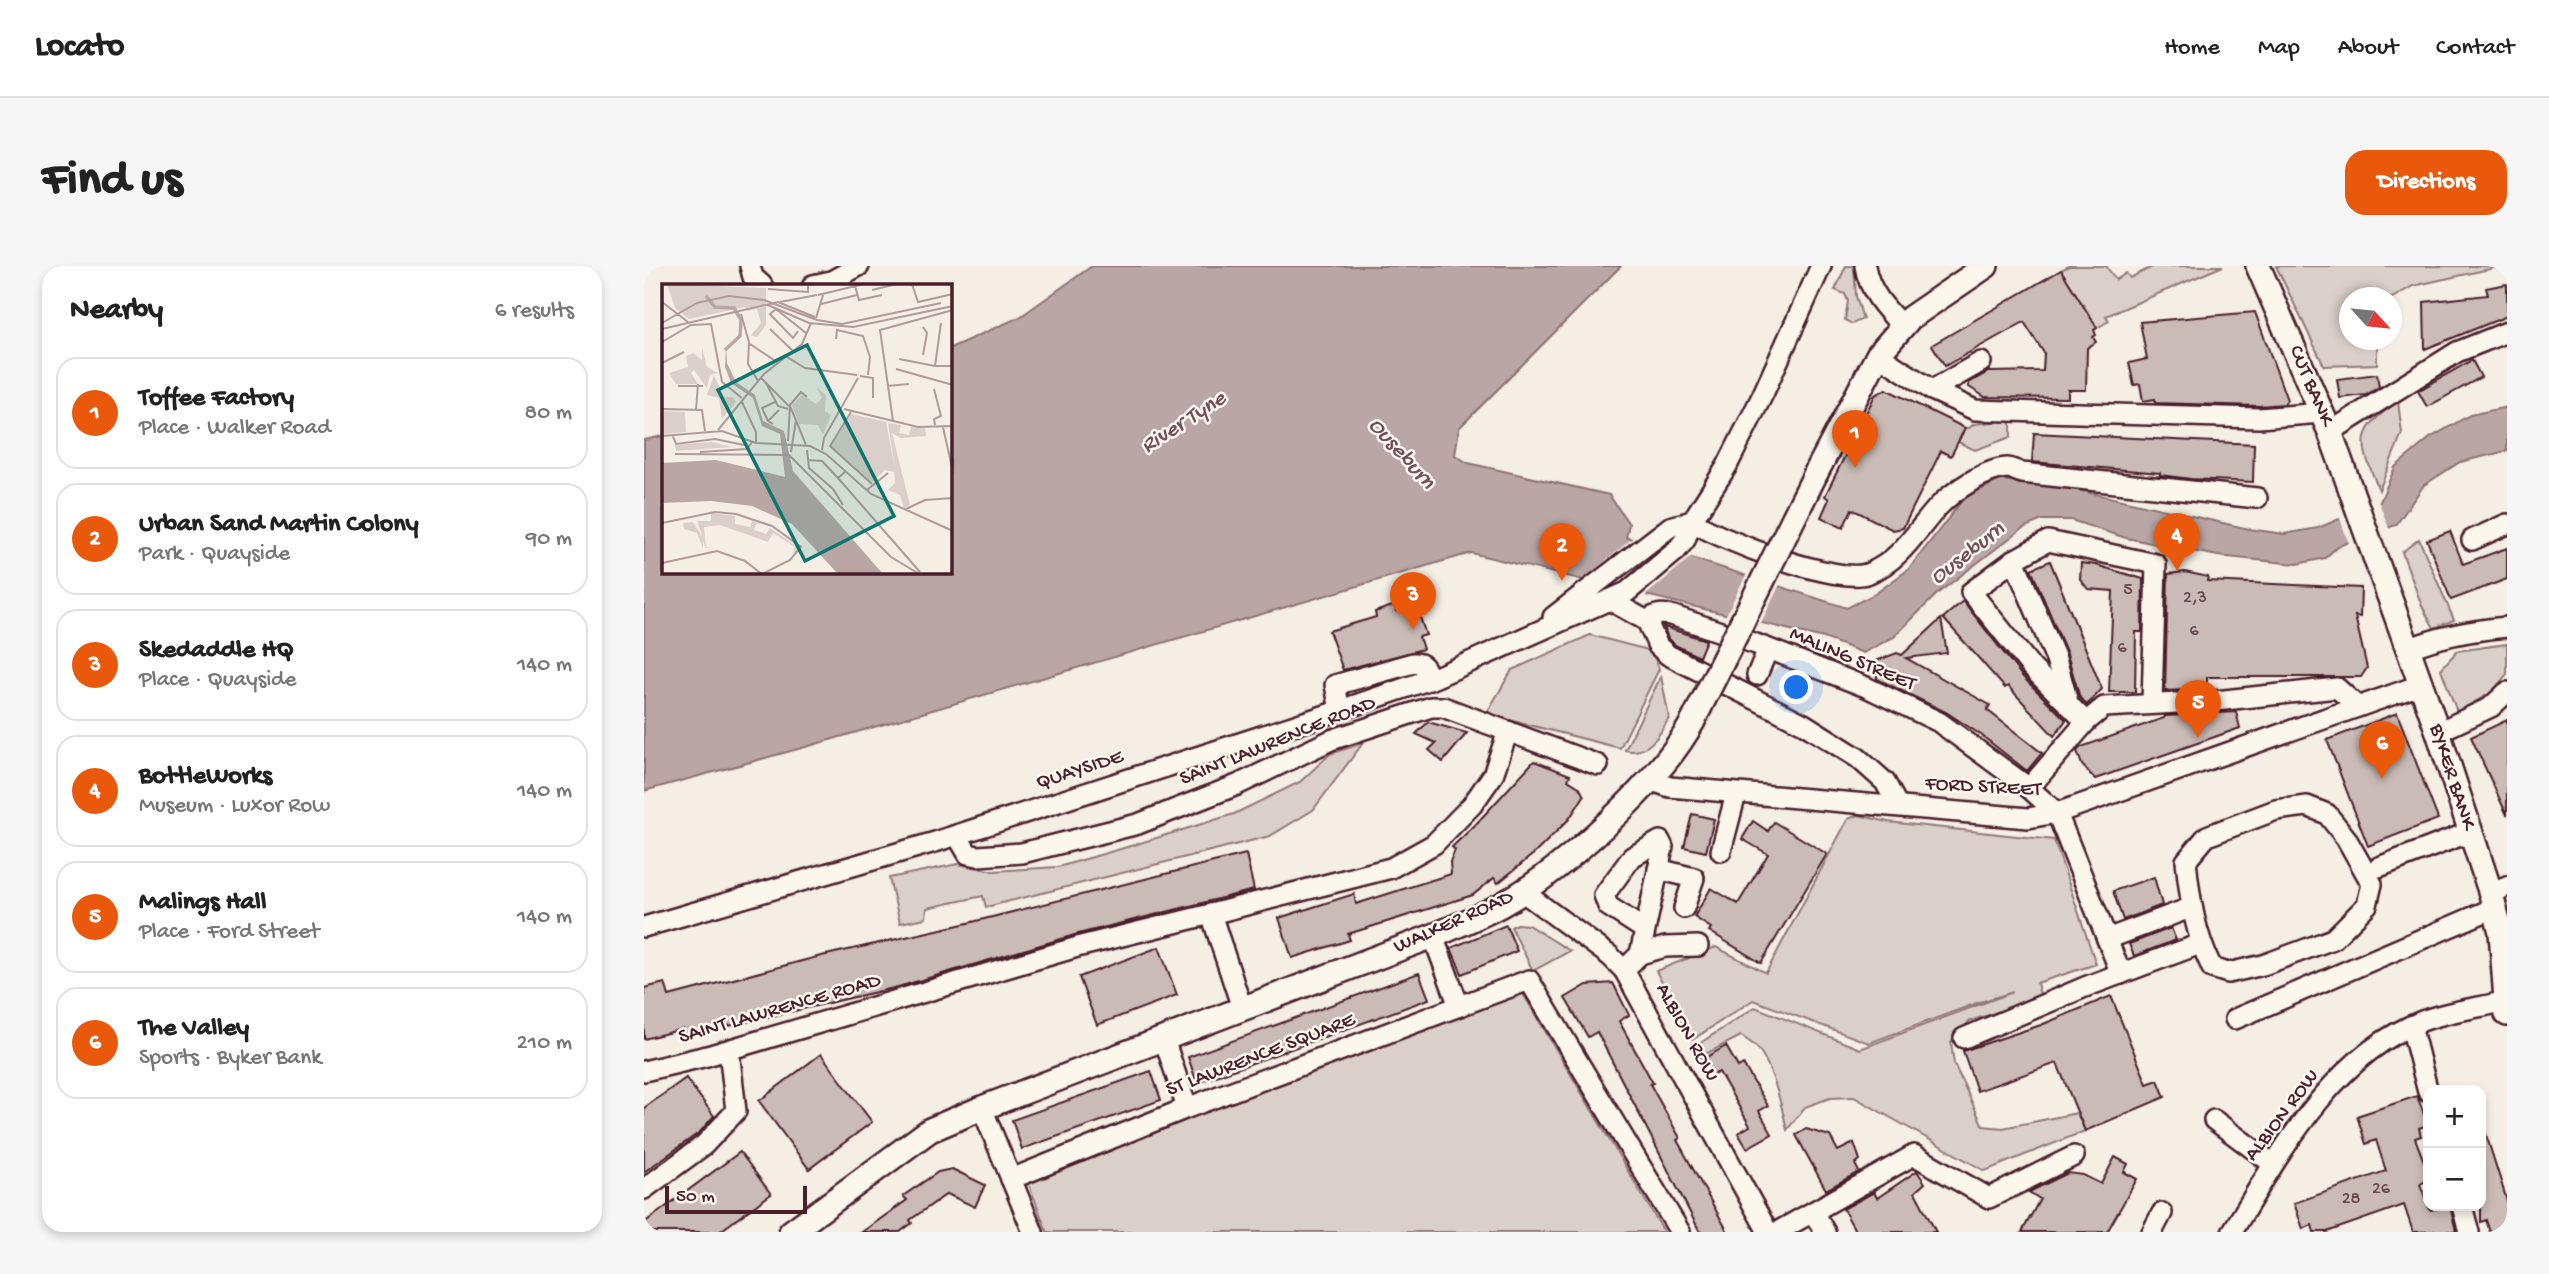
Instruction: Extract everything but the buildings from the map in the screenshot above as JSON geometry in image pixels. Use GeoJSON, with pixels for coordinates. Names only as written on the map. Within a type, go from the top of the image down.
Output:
{"type":"FeatureCollection","features":[{"type":"Feature","properties":{"kind":"main road","name":"WALKER ROAD"},"geometry":{"type":"LineString","coordinates":[[792,1232],[930,1130],[1433,936],[1492,910],[1523,891],[1573,853],[1649,780],[1673,753],[1693,721],[1816,473],[1878,355],[1906,322],[1986,266]]}},
{"type":"Feature","properties":{"kind":"main road","name":"CUT BANK"},"geometry":{"type":"LineString","coordinates":[[2259,266],[2326,422],[2372,544]]}},
{"type":"Feature","properties":{"kind":"main road","name":"BYKER BANK"},"geometry":{"type":"LineString","coordinates":[[2372,544],[2470,832],[2497,896],[2506,1008]]}},
{"type":"Feature","properties":{"kind":"street"},"geometry":{"type":"LineString","coordinates":[[750,266],[754,277],[761,284]]}},
{"type":"Feature","properties":{"kind":"street"},"geometry":{"type":"LineString","coordinates":[[818,284],[831,281],[859,266]]}},
{"type":"Feature","properties":{"kind":"street"},"geometry":{"type":"LineString","coordinates":[[1821,266],[1727,466],[1692,521],[1707,531],[1732,542],[1833,575],[1852,576],[1868,574],[1886,563],[1908,544],[1940,505],[1974,478],[2008,468],[2022,473],[2257,498]]}},
{"type":"Feature","properties":{"kind":"street"},"geometry":{"type":"LineString","coordinates":[[1865,266],[1867,280],[1875,295],[1906,322]]}},
{"type":"Feature","properties":{"kind":"street"},"geometry":{"type":"LineString","coordinates":[[1878,355],[1932,390],[1966,407],[1985,411],[2326,422],[2457,352],[2507,332]]}},
{"type":"Feature","properties":{"kind":"street"},"geometry":{"type":"LineString","coordinates":[[1932,390],[1981,362]]}},
{"type":"Feature","properties":{"kind":"street","name":"QUAYSIDE"},"geometry":{"type":"LineString","coordinates":[[1523,639],[1670,527],[1692,521]]}},
{"type":"Feature","properties":{"kind":"street","name":"QUAYSIDE"},"geometry":{"type":"LineString","coordinates":[[644,927],[957,835],[1430,680],[1619,596],[1676,551],[1685,540],[1692,521]]}},
{"type":"Feature","properties":{"kind":"street"},"geometry":{"type":"LineString","coordinates":[[2472,540],[2507,524]]}},
{"type":"Feature","properties":{"kind":"street"},"geometry":{"type":"LineString","coordinates":[[2086,722],[2032,668],[1971,592],[2014,560],[2048,541],[2155,564],[2152,703]]}},
{"type":"Feature","properties":{"kind":"street"},"geometry":{"type":"LineString","coordinates":[[2014,560],[2056,659],[2068,702]]}},
{"type":"Feature","properties":{"kind":"street","name":"MALING STREET"},"geometry":{"type":"LineString","coordinates":[[1619,596],[1650,618],[1664,613],[1762,646],[1866,688],[1939,722],[2029,788],[2056,813]]}},
{"type":"Feature","properties":{"kind":"street"},"geometry":{"type":"LineString","coordinates":[[1650,618],[1658,646],[1668,655],[1804,724],[1858,758],[1885,782],[1898,806]]}},
{"type":"Feature","properties":{"kind":"street"},"geometry":{"type":"LineString","coordinates":[[2407,649],[2450,636],[2507,627]]}},
{"type":"Feature","properties":{"kind":"street"},"geometry":{"type":"LineString","coordinates":[[1757,675],[1762,646]]}},
{"type":"Feature","properties":{"kind":"street","name":"FORD STREET"},"geometry":{"type":"LineString","coordinates":[[1649,780],[1670,787],[1737,794],[2028,818],[2056,813],[2420,685]]}},
{"type":"Feature","properties":{"kind":"street"},"geometry":{"type":"LineString","coordinates":[[2029,788],[2086,722],[2104,707],[2215,701],[2337,688],[2358,707]]}},
{"type":"Feature","properties":{"kind":"street"},"geometry":{"type":"LineString","coordinates":[[2438,732],[2499,706],[2507,692]]}},
{"type":"Feature","properties":{"kind":"street","name":"SAINT LAWRENCE ROAD"},"geometry":{"type":"LineString","coordinates":[[644,1071],[729,1049],[1081,946],[1391,868],[1434,845],[1472,805],[1493,775],[1508,731],[1443,707],[1431,707],[1331,740],[1237,785],[1138,824],[1023,853],[978,856],[968,854],[957,835]]}},
{"type":"Feature","properties":{"kind":"street"},"geometry":{"type":"LineString","coordinates":[[1508,731],[1598,765]]}},
{"type":"Feature","properties":{"kind":"street"},"geometry":{"type":"LineString","coordinates":[[1724,852],[1737,794]]}},
{"type":"Feature","properties":{"kind":"street"},"geometry":{"type":"LineString","coordinates":[[2307,806],[2327,814],[2346,838],[2372,884],[2367,905],[2333,939],[2263,965],[2228,973],[2212,968],[2200,944],[2190,908],[2186,861],[2207,836],[2276,810],[2307,806]]}},
{"type":"Feature","properties":{"kind":"street"},"geometry":{"type":"LineString","coordinates":[[2056,813],[2115,937],[2128,971]]}},
{"type":"Feature","properties":{"kind":"street"},"geometry":{"type":"LineString","coordinates":[[2379,867],[2470,832]]}},
{"type":"Feature","properties":{"kind":"street"},"geometry":{"type":"LineString","coordinates":[[1640,954],[1663,847],[1660,841],[1632,857],[1604,895],[1608,906],[1644,930]]}},
{"type":"Feature","properties":{"kind":"street"},"geometry":{"type":"LineString","coordinates":[[1658,869],[1694,878],[1684,908]]}},
{"type":"Feature","properties":{"kind":"street","name":"ALBION ROW"},"geometry":{"type":"LineString","coordinates":[[1523,891],[1610,956],[1624,970],[1768,1232]]}},
{"type":"Feature","properties":{"kind":"street"},"geometry":{"type":"LineString","coordinates":[[2235,1019],[2497,896]]}},
{"type":"Feature","properties":{"kind":"street"},"geometry":{"type":"LineString","coordinates":[[2115,937],[2190,908]]}},
{"type":"Feature","properties":{"kind":"street"},"geometry":{"type":"LineString","coordinates":[[1211,914],[1242,1008]]}},
{"type":"Feature","properties":{"kind":"street"},"geometry":{"type":"LineString","coordinates":[[1433,936],[1459,1006]]}},
{"type":"Feature","properties":{"kind":"street"},"geometry":{"type":"LineString","coordinates":[[1964,1038],[2200,944]]}},
{"type":"Feature","properties":{"kind":"street"},"geometry":{"type":"LineString","coordinates":[[1624,970],[1640,954],[1674,946],[1698,946]]}},
{"type":"Feature","properties":{"kind":"street","name":"ST LAWRENCE SQUARE"},"geometry":{"type":"LineString","coordinates":[[1012,1179],[1188,1108],[1529,980],[1680,1232]]}},
{"type":"Feature","properties":{"kind":"street","name":"ALBION ROW"},"geometry":{"type":"LineString","coordinates":[[2232,1232],[2273,1164],[2311,1110],[2343,1075],[2382,1042],[2423,1020],[2506,1008]]}},
{"type":"Feature","properties":{"kind":"street"},"geometry":{"type":"LineString","coordinates":[[2411,1026],[2426,1085]]}},
{"type":"Feature","properties":{"kind":"street"},"geometry":{"type":"LineString","coordinates":[[1164,1039],[1188,1108]]}},
{"type":"Feature","properties":{"kind":"street"},"geometry":{"type":"LineString","coordinates":[[644,1189],[704,1145],[736,1111],[729,1049]]}},
{"type":"Feature","properties":{"kind":"street"},"geometry":{"type":"LineString","coordinates":[[982,1108],[1033,1232]]}},
{"type":"Feature","properties":{"kind":"street"},"geometry":{"type":"LineString","coordinates":[[2214,1120],[2273,1164]]}},
{"type":"Feature","properties":{"kind":"street"},"geometry":{"type":"LineString","coordinates":[[1777,1232],[1914,1156],[1989,1198],[2074,1156]]}},
{"type":"Feature","properties":{"kind":"street"},"geometry":{"type":"LineString","coordinates":[[2463,1211],[2469,1232]]}},
{"type":"Feature","properties":{"kind":"street"},"geometry":{"type":"LineString","coordinates":[[1813,1212],[1825,1232]]}},
{"type":"Feature","properties":{"kind":"street"},"geometry":{"type":"LineString","coordinates":[[2151,1232],[2162,1213]]}},
{"type":"Feature","properties":{"kind":"shaded area"},"geometry":{"type":"Polygon","coordinates":[[[1846,266],[1854,266],[1856,296],[1863,319],[1852,324],[1845,320],[1848,301],[1845,294],[1835,290],[1846,266]]]}},
{"type":"Feature","properties":{"kind":"shaded area"},"geometry":{"type":"Polygon","coordinates":[[[2069,266],[2106,266],[2116,280],[2126,273],[2130,278],[2154,266],[2223,266],[2106,316],[2109,321],[2097,328],[2061,270],[2069,266]]]}},
{"type":"Feature","properties":{"kind":"shaded area"},"geometry":{"type":"Polygon","coordinates":[[[2276,266],[2503,266],[2413,286],[2402,292],[2402,287],[2339,287],[2339,350],[2377,350],[2377,364],[2324,366],[2276,266]]]}},
{"type":"Feature","properties":{"kind":"shaded area"},"geometry":{"type":"Polygon","coordinates":[[[2398,402],[2402,433],[2379,490],[2368,461],[2365,440],[2373,422],[2398,402]]]}},
{"type":"Feature","properties":{"kind":"shaded area"},"geometry":{"type":"Polygon","coordinates":[[[2011,420],[2011,437],[1975,450],[1958,442],[1965,428],[1974,424],[2011,420]]]}},
{"type":"Feature","properties":{"kind":"shaded area"},"geometry":{"type":"Polygon","coordinates":[[[2419,539],[2454,620],[2434,628],[2422,606],[2402,552],[2419,539]]]}},
{"type":"Feature","properties":{"kind":"shaded area"},"geometry":{"type":"Polygon","coordinates":[[[1590,635],[1652,651],[1659,669],[1620,748],[1486,714],[1512,670],[1590,635]]]}},
{"type":"Feature","properties":{"kind":"shaded area"},"geometry":{"type":"Polygon","coordinates":[[[2507,644],[2507,674],[2492,692],[2457,712],[2441,669],[2457,651],[2507,644]]]}},
{"type":"Feature","properties":{"kind":"shaded area"},"geometry":{"type":"Polygon","coordinates":[[[1661,676],[1669,718],[1652,743],[1640,750],[1625,750],[1661,676]]]}},
{"type":"Feature","properties":{"kind":"shaded area"},"geometry":{"type":"Polygon","coordinates":[[[1363,743],[1313,810],[1270,836],[986,907],[983,896],[927,908],[926,918],[900,923],[889,878],[958,864],[993,871],[1058,867],[1234,814],[1300,782],[1330,754],[1363,743]]]}},
{"type":"Feature","properties":{"kind":"shaded area"},"geometry":{"type":"Polygon","coordinates":[[[1858,815],[1888,822],[2054,840],[2096,964],[2037,983],[2041,998],[1969,1021],[1951,1042],[1954,1064],[1983,1126],[2003,1128],[2077,1113],[2085,1131],[1985,1171],[1854,1097],[1830,1098],[1805,1107],[1787,1130],[1773,1077],[1755,1046],[1741,1036],[1700,1057],[1699,1044],[1755,1007],[1860,1049],[2013,992],[1869,1043],[1753,1000],[1692,1040],[1656,971],[1716,947],[1766,973],[1848,819],[1858,815]]]}},
{"type":"Feature","properties":{"kind":"shaded area"},"geometry":{"type":"Polygon","coordinates":[[[1517,924],[1528,925],[1570,951],[1533,971],[1511,927],[1517,924]]]}},
{"type":"Feature","properties":{"kind":"shaded area"},"geometry":{"type":"Polygon","coordinates":[[[1522,992],[1664,1232],[1047,1232],[1027,1179],[1522,992]]]}},
{"type":"Feature","properties":{"kind":"water"},"geometry":{"type":"Polygon","coordinates":[[[1092,266],[1621,266],[1459,428],[1455,455],[1468,463],[1609,495],[1629,524],[1626,537],[1847,608],[1875,594],[1909,569],[1964,498],[2000,480],[2060,486],[2249,529],[2284,534],[2318,528],[2380,502],[2395,467],[2430,438],[2470,415],[2507,407],[2507,451],[2460,462],[2424,485],[2396,525],[2338,546],[2325,558],[2297,564],[2218,556],[2126,538],[2071,520],[2042,520],[2023,528],[1938,593],[1894,637],[1863,653],[1824,638],[1471,553],[809,746],[644,791],[644,440],[662,436],[662,574],[952,574],[952,347],[1020,317],[1092,266]]]}},
{"type":"Feature","properties":{"kind":"pier"},"geometry":{"type":"Polygon","coordinates":[[[2378,500],[2390,531],[2350,546],[2339,516],[2378,500]]]}},
{"type":"Feature","properties":{"kind":"pier"},"geometry":{"type":"Polygon","coordinates":[[[1635,536],[1692,556],[1644,597],[1581,581],[1635,536]]]}},
{"type":"Feature","properties":{"kind":"pier"},"geometry":{"type":"Polygon","coordinates":[[[1748,571],[1781,582],[1760,625],[1725,617],[1748,571]]]}},
{"type":"Feature","properties":{"kind":"place","name":"Toffee Factory"},"geometry":{"type":"Point","coordinates":[1855,468]}},
{"type":"Feature","properties":{"kind":"place","name":"BottleWorks"},"geometry":{"type":"Point","coordinates":[2177,571]}},
{"type":"Feature","properties":{"kind":"place","name":"Urban Sand Martin Colony"},"geometry":{"type":"Point","coordinates":[1562,581]}},
{"type":"Feature","properties":{"kind":"place","name":"Skedaddle HQ"},"geometry":{"type":"Point","coordinates":[1413,630]}},
{"type":"Feature","properties":{"kind":"place","name":"Malings Hall"},"geometry":{"type":"Point","coordinates":[2198,738]}},
{"type":"Feature","properties":{"kind":"place","name":"The Valley"},"geometry":{"type":"Point","coordinates":[2382,779]}},
{"type":"Feature","properties":{"kind":"water label","name":"River Tyne"},"geometry":{"type":"Point","coordinates":[1184,423]}},
{"type":"Feature","properties":{"kind":"water label","name":"Ouseburn"},"geometry":{"type":"Point","coordinates":[1401,454]}},
{"type":"Feature","properties":{"kind":"water label","name":"Ouseburn"},"geometry":{"type":"Point","coordinates":[1968,554]}}]}
